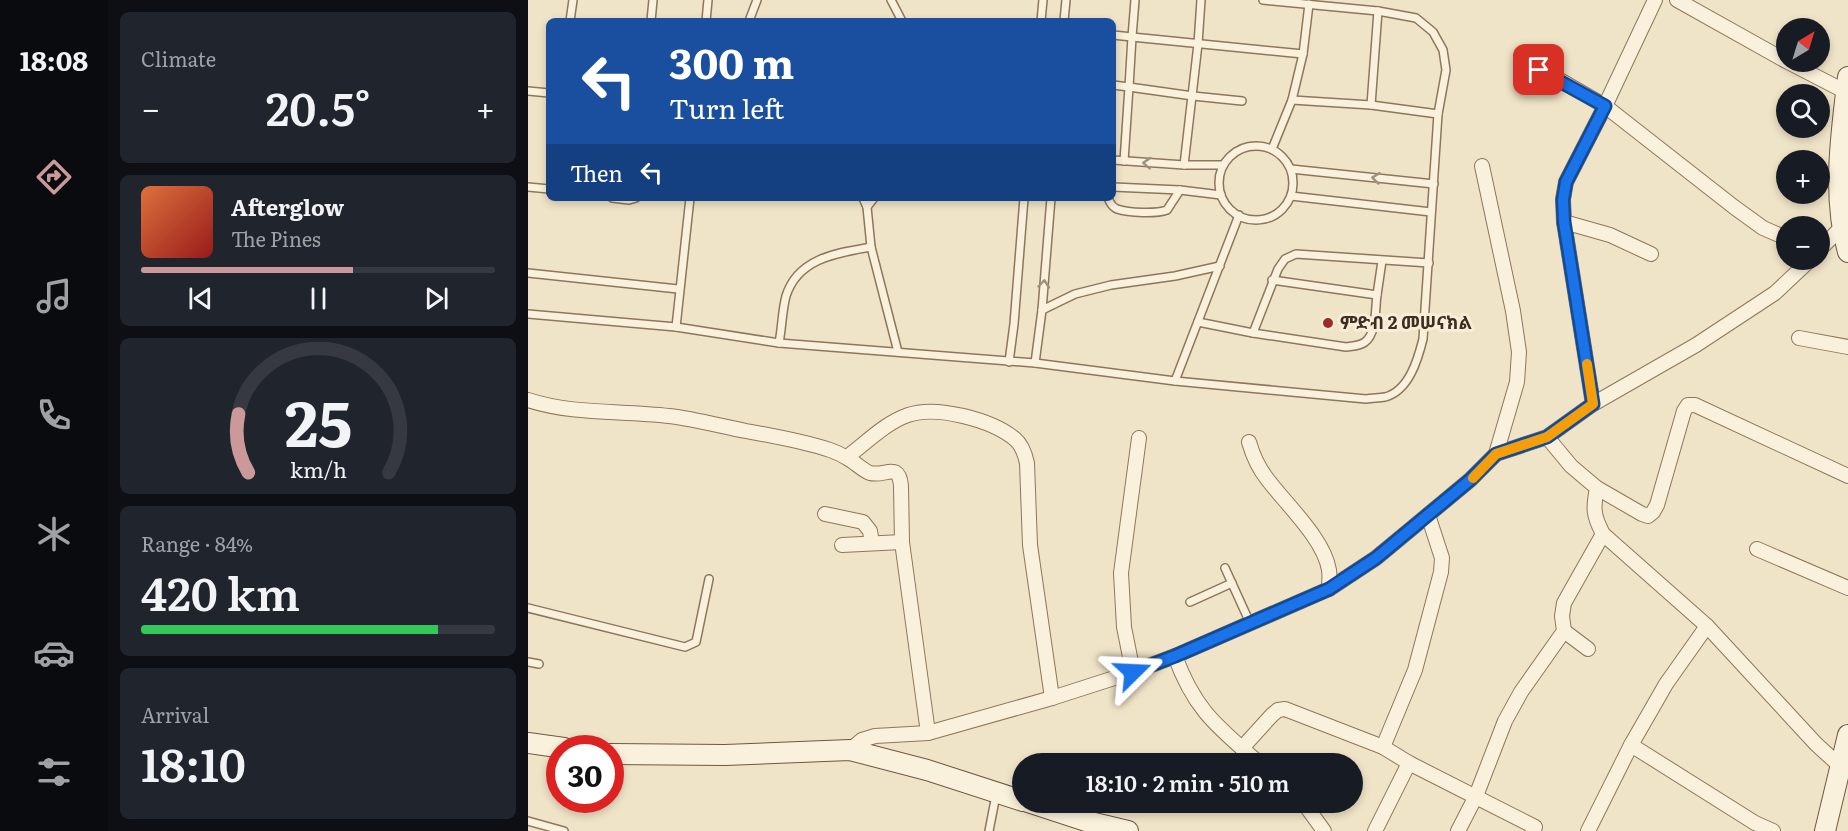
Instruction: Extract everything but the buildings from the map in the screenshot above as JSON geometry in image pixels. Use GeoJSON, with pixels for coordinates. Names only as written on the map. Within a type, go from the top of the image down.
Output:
{"type":"FeatureCollection","features":[{"type":"Feature","properties":{"kind":"street"},"geometry":{"type":"LineString","coordinates":[[1593,404],[1564,222],[1563,200],[1566,182],[1655,0]]}},
{"type":"Feature","properties":{"kind":"street"},"geometry":{"type":"LineString","coordinates":[[1677,0],[1776,55]]}},
{"type":"Feature","properties":{"kind":"street"},"geometry":{"type":"LineString","coordinates":[[1521,61],[1605,106],[1743,214],[1762,228],[1776,234]]}},
{"type":"Feature","properties":{"kind":"street"},"geometry":{"type":"LineString","coordinates":[[1811,72],[1847,88],[1840,162],[1848,252]]}},
{"type":"Feature","properties":{"kind":"street"},"geometry":{"type":"LineString","coordinates":[[1482,166],[1513,310],[1519,352],[1517,382],[1496,454]]}},
{"type":"Feature","properties":{"kind":"street"},"geometry":{"type":"LineString","coordinates":[[1564,222],[1610,235],[1651,254]]}},
{"type":"Feature","properties":{"kind":"street"},"geometry":{"type":"LineString","coordinates":[[1830,239],[1844,227]]}},
{"type":"Feature","properties":{"kind":"street"},"geometry":{"type":"LineString","coordinates":[[850,750],[862,740],[874,736],[928,733],[1053,698],[1133,672],[1329,589],[1376,558],[1470,480],[1496,454],[1547,437],[1593,404],[1696,345],[1745,313],[1774,293],[1799,270]]}},
{"type":"Feature","properties":{"kind":"street"},"geometry":{"type":"LineString","coordinates":[[1799,338],[1848,346]]}},
{"type":"Feature","properties":{"kind":"street"},"geometry":{"type":"LineString","coordinates":[[528,400],[545,406],[582,412],[668,416],[786,439],[829,450],[870,472],[893,471],[898,474],[901,478],[902,542],[928,733]]}},
{"type":"Feature","properties":{"kind":"street"},"geometry":{"type":"LineString","coordinates":[[1547,437],[1571,466],[1597,488],[1648,516],[1653,513],[1657,505],[1684,411],[1688,405],[1695,405],[1848,476]]}},
{"type":"Feature","properties":{"kind":"street"},"geometry":{"type":"LineString","coordinates":[[847,458],[888,425],[908,415],[924,411],[978,420],[1000,429],[1016,440],[1024,451],[1027,463],[1030,545],[1053,698]]}},
{"type":"Feature","properties":{"kind":"street"},"geometry":{"type":"LineString","coordinates":[[1133,672],[1124,627],[1121,573],[1139,438]]}},
{"type":"Feature","properties":{"kind":"street"},"geometry":{"type":"LineString","coordinates":[[1248,442],[1267,479],[1296,511],[1323,553],[1329,569],[1329,589]]}},
{"type":"Feature","properties":{"kind":"street"},"geometry":{"type":"LineString","coordinates":[[1597,488],[1593,508],[1595,519],[1603,534],[1707,626],[1816,744],[1840,766]]}},
{"type":"Feature","properties":{"kind":"street"},"geometry":{"type":"LineString","coordinates":[[825,514],[863,522],[870,531],[872,543]]}},
{"type":"Feature","properties":{"kind":"street"},"geometry":{"type":"LineString","coordinates":[[1383,747],[1415,670],[1441,572],[1442,558],[1428,515]]}},
{"type":"Feature","properties":{"kind":"street"},"geometry":{"type":"LineString","coordinates":[[1458,831],[1476,796],[1505,721],[1521,692],[1564,631],[1562,616],[1564,603],[1603,534]]}},
{"type":"Feature","properties":{"kind":"street"},"geometry":{"type":"LineString","coordinates":[[842,546],[902,542]]}},
{"type":"Feature","properties":{"kind":"street"},"geometry":{"type":"LineString","coordinates":[[1757,549],[1848,588]]}},
{"type":"Feature","properties":{"kind":"street"},"geometry":{"type":"LineString","coordinates":[[1588,831],[1631,744],[1666,684],[1707,626]]}},
{"type":"Feature","properties":{"kind":"street"},"geometry":{"type":"LineString","coordinates":[[1564,631],[1588,649]]}},
{"type":"Feature","properties":{"kind":"street"},"geometry":{"type":"LineString","coordinates":[[1175,656],[1192,697],[1221,731],[1248,753]]}},
{"type":"Feature","properties":{"kind":"street"},"geometry":{"type":"LineString","coordinates":[[1242,748],[1272,715],[1278,710],[1286,709],[1383,747],[1409,763],[1538,830]]}},
{"type":"Feature","properties":{"kind":"street"},"geometry":{"type":"LineString","coordinates":[[1825,831],[1848,735]]}},
{"type":"Feature","properties":{"kind":"street"},"geometry":{"type":"LineString","coordinates":[[528,743],[546,746]]}},
{"type":"Feature","properties":{"kind":"street"},"geometry":{"type":"LineString","coordinates":[[1631,744],[1755,823],[1773,831]]}},
{"type":"Feature","properties":{"kind":"street"},"geometry":{"type":"LineString","coordinates":[[624,754],[725,755],[850,750],[927,770],[1012,797]]}},
{"type":"Feature","properties":{"kind":"street"},"geometry":{"type":"LineString","coordinates":[[1374,831],[1409,763]]}},
{"type":"Feature","properties":{"kind":"street"},"geometry":{"type":"LineString","coordinates":[[1062,813],[1128,831]]}},
{"type":"Feature","properties":{"kind":"street"},"geometry":{"type":"LineString","coordinates":[[1311,813],[1324,831]]}},
{"type":"Feature","properties":{"kind":"lane"},"geometry":{"type":"LineString","coordinates":[[570,18],[573,0]]}},
{"type":"Feature","properties":{"kind":"lane"},"geometry":{"type":"LineString","coordinates":[[651,18],[653,0]]}},
{"type":"Feature","properties":{"kind":"lane"},"geometry":{"type":"LineString","coordinates":[[706,18],[708,0]]}},
{"type":"Feature","properties":{"kind":"lane"},"geometry":{"type":"LineString","coordinates":[[750,18],[757,0]]}},
{"type":"Feature","properties":{"kind":"lane"},"geometry":{"type":"LineString","coordinates":[[891,0],[900,18]]}},
{"type":"Feature","properties":{"kind":"lane"},"geometry":{"type":"LineString","coordinates":[[1041,18],[1043,0]]}},
{"type":"Feature","properties":{"kind":"lane"},"geometry":{"type":"LineString","coordinates":[[1064,18],[1066,0]]}},
{"type":"Feature","properties":{"kind":"lane"},"geometry":{"type":"LineString","coordinates":[[1124,161],[1135,0]]}},
{"type":"Feature","properties":{"kind":"lane"},"geometry":{"type":"LineString","coordinates":[[1184,165],[1193,96],[1201,0]]}},
{"type":"Feature","properties":{"kind":"lane"},"geometry":{"type":"LineString","coordinates":[[528,314],[676,327],[780,343],[1035,363],[1175,381],[1366,399],[1388,396],[1404,384],[1416,366],[1423,339],[1438,114],[1446,70],[1443,50],[1433,32],[1416,18],[1378,11],[1263,0]]}},
{"type":"Feature","properties":{"kind":"lane"},"geometry":{"type":"LineString","coordinates":[[1272,149],[1292,100],[1302,54],[1308,4]]}},
{"type":"Feature","properties":{"kind":"lane"},"geometry":{"type":"LineString","coordinates":[[1371,105],[1378,11]]}},
{"type":"Feature","properties":{"kind":"lane"},"geometry":{"type":"LineString","coordinates":[[1116,35],[1302,54]]}},
{"type":"Feature","properties":{"kind":"lane"},"geometry":{"type":"LineString","coordinates":[[1116,85],[1242,100]]}},
{"type":"Feature","properties":{"kind":"lane"},"geometry":{"type":"LineString","coordinates":[[528,91],[546,93]]}},
{"type":"Feature","properties":{"kind":"lane"},"geometry":{"type":"LineString","coordinates":[[1292,100],[1371,105],[1438,114]]}},
{"type":"Feature","properties":{"kind":"lane"},"geometry":{"type":"LineString","coordinates":[[1258,146],[1272,149],[1283,157],[1291,170],[1293,183],[1291,196],[1275,215],[1263,219],[1250,219],[1239,215],[1228,207],[1221,195],[1219,179],[1223,165],[1232,154],[1244,147],[1258,146]]}},
{"type":"Feature","properties":{"kind":"lane"},"geometry":{"type":"LineString","coordinates":[[1116,160],[1223,165]]}},
{"type":"Feature","properties":{"kind":"lane"},"geometry":{"type":"LineString","coordinates":[[1291,170],[1434,184]]}},
{"type":"Feature","properties":{"kind":"lane"},"geometry":{"type":"LineString","coordinates":[[528,187],[546,189]]}},
{"type":"Feature","properties":{"kind":"lane"},"geometry":{"type":"LineString","coordinates":[[1116,187],[1180,190],[1221,195]]}},
{"type":"Feature","properties":{"kind":"lane"},"geometry":{"type":"LineString","coordinates":[[1109,201],[1116,209],[1158,214],[1167,210],[1180,190]]}},
{"type":"Feature","properties":{"kind":"lane"},"geometry":{"type":"LineString","coordinates":[[1291,196],[1431,213]]}},
{"type":"Feature","properties":{"kind":"lane"},"geometry":{"type":"LineString","coordinates":[[676,327],[678,289],[690,201]]}},
{"type":"Feature","properties":{"kind":"lane"},"geometry":{"type":"LineString","coordinates":[[864,201],[871,247],[898,352]]}},
{"type":"Feature","properties":{"kind":"lane"},"geometry":{"type":"LineString","coordinates":[[867,207],[872,201]]}},
{"type":"Feature","properties":{"kind":"lane"},"geometry":{"type":"LineString","coordinates":[[1009,362],[1024,201]]}},
{"type":"Feature","properties":{"kind":"lane"},"geometry":{"type":"LineString","coordinates":[[1035,363],[1042,310],[1051,201]]}},
{"type":"Feature","properties":{"kind":"lane"},"geometry":{"type":"LineString","coordinates":[[1175,381],[1239,215]]}},
{"type":"Feature","properties":{"kind":"lane"},"geometry":{"type":"LineString","coordinates":[[780,343],[786,297],[793,279],[808,265],[836,253],[871,247]]}},
{"type":"Feature","properties":{"kind":"lane"},"geometry":{"type":"LineString","coordinates":[[1254,333],[1272,280],[1285,259],[1296,254],[1429,263]]}},
{"type":"Feature","properties":{"kind":"lane"},"geometry":{"type":"LineString","coordinates":[[1198,322],[1346,347],[1360,345],[1368,341],[1372,331],[1382,261]]}},
{"type":"Feature","properties":{"kind":"lane"},"geometry":{"type":"LineString","coordinates":[[1042,310],[1075,294],[1111,285],[1175,276],[1220,266]]}},
{"type":"Feature","properties":{"kind":"lane"},"geometry":{"type":"LineString","coordinates":[[528,273],[678,289]]}},
{"type":"Feature","properties":{"kind":"lane"},"geometry":{"type":"LineString","coordinates":[[1272,280],[1377,295]]}},
{"type":"Feature","properties":{"kind":"lane"},"geometry":{"type":"LineString","coordinates":[[1225,568],[1250,623]]}},
{"type":"Feature","properties":{"kind":"lane"},"geometry":{"type":"LineString","coordinates":[[528,609],[685,647],[696,642],[709,579]]}},
{"type":"Feature","properties":{"kind":"lane"},"geometry":{"type":"LineString","coordinates":[[1190,602],[1232,583]]}},
{"type":"Feature","properties":{"kind":"lane"},"geometry":{"type":"LineString","coordinates":[[528,662],[539,663]]}},
{"type":"Feature","properties":{"kind":"lane"},"geometry":{"type":"LineString","coordinates":[[988,831],[996,792]]}},
{"type":"Feature","properties":{"kind":"lane"},"geometry":{"type":"LineString","coordinates":[[528,821],[564,831]]}},
{"type":"Feature","properties":{"kind":"slow traffic"},"geometry":{"type":"LineString","coordinates":[[1473,478],[1496,454],[1547,437],[1593,404],[1587,364]]}},
{"type":"Feature","properties":{"kind":"place","name":"ምድብ 2 መሠናክል"},"geometry":{"type":"Point","coordinates":[1328,323]}},
{"type":"Feature","properties":{"kind":"route"},"geometry":{"type":"LineString","coordinates":[[1133,672],[1329,589],[1376,558],[1470,480],[1496,454],[1547,437],[1593,404],[1564,222],[1563,200],[1566,182],[1605,106],[1539,70]]}}]}
